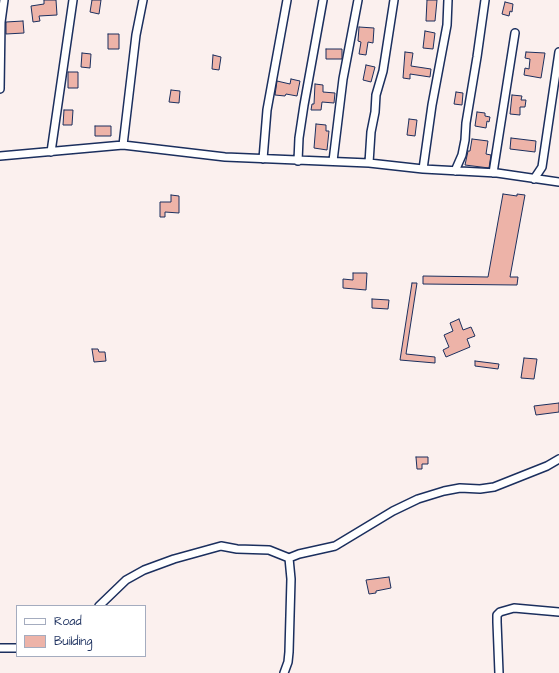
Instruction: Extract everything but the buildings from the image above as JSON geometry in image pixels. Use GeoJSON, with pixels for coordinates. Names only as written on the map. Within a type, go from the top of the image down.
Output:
{"type":"FeatureCollection","features":[{"type":"Feature","properties":{"kind":"street"},"geometry":{"type":"LineString","coordinates":[[0,89],[1,22],[4,0]]}},
{"type":"Feature","properties":{"kind":"street"},"geometry":{"type":"LineString","coordinates":[[51,152],[73,0]]}},
{"type":"Feature","properties":{"kind":"street"},"geometry":{"type":"LineString","coordinates":[[122,145],[135,54],[136,35],[143,0]]}},
{"type":"Feature","properties":{"kind":"street"},"geometry":{"type":"LineString","coordinates":[[263,159],[267,110],[287,0]]}},
{"type":"Feature","properties":{"kind":"street"},"geometry":{"type":"LineString","coordinates":[[298,161],[299,138],[304,104],[323,0]]}},
{"type":"Feature","properties":{"kind":"street"},"geometry":{"type":"LineString","coordinates":[[333,161],[343,79],[358,0]]}},
{"type":"Feature","properties":{"kind":"street"},"geometry":{"type":"LineString","coordinates":[[368,163],[376,95],[383,72],[394,0]]}},
{"type":"Feature","properties":{"kind":"street"},"geometry":{"type":"LineString","coordinates":[[423,169],[432,105],[447,25],[448,0]]}},
{"type":"Feature","properties":{"kind":"street"},"geometry":{"type":"LineString","coordinates":[[455,171],[462,156],[465,140],[466,123],[485,0]]}},
{"type":"Feature","properties":{"kind":"street"},"geometry":{"type":"LineString","coordinates":[[493,173],[515,33]]}},
{"type":"Feature","properties":{"kind":"street"},"geometry":{"type":"LineString","coordinates":[[534,179],[542,167],[559,52]]}},
{"type":"Feature","properties":{"kind":"street"},"geometry":{"type":"LineString","coordinates":[[0,156],[122,145],[225,157],[368,163],[423,169],[493,173],[559,182]]}},
{"type":"Feature","properties":{"kind":"street"},"geometry":{"type":"LineString","coordinates":[[100,605],[126,580],[144,570],[174,559],[221,546],[237,549],[269,550],[289,558],[299,554],[335,546],[393,511],[418,499],[460,488],[480,489],[494,487],[547,466],[559,459]]}},
{"type":"Feature","properties":{"kind":"street"},"geometry":{"type":"LineString","coordinates":[[284,673],[288,662],[289,652],[291,579],[289,558]]}},
{"type":"Feature","properties":{"kind":"street"},"geometry":{"type":"LineString","coordinates":[[498,673],[497,615],[500,612],[514,608],[559,612]]}},
{"type":"Feature","properties":{"kind":"street"},"geometry":{"type":"LineString","coordinates":[[0,648],[16,648]]}}]}
